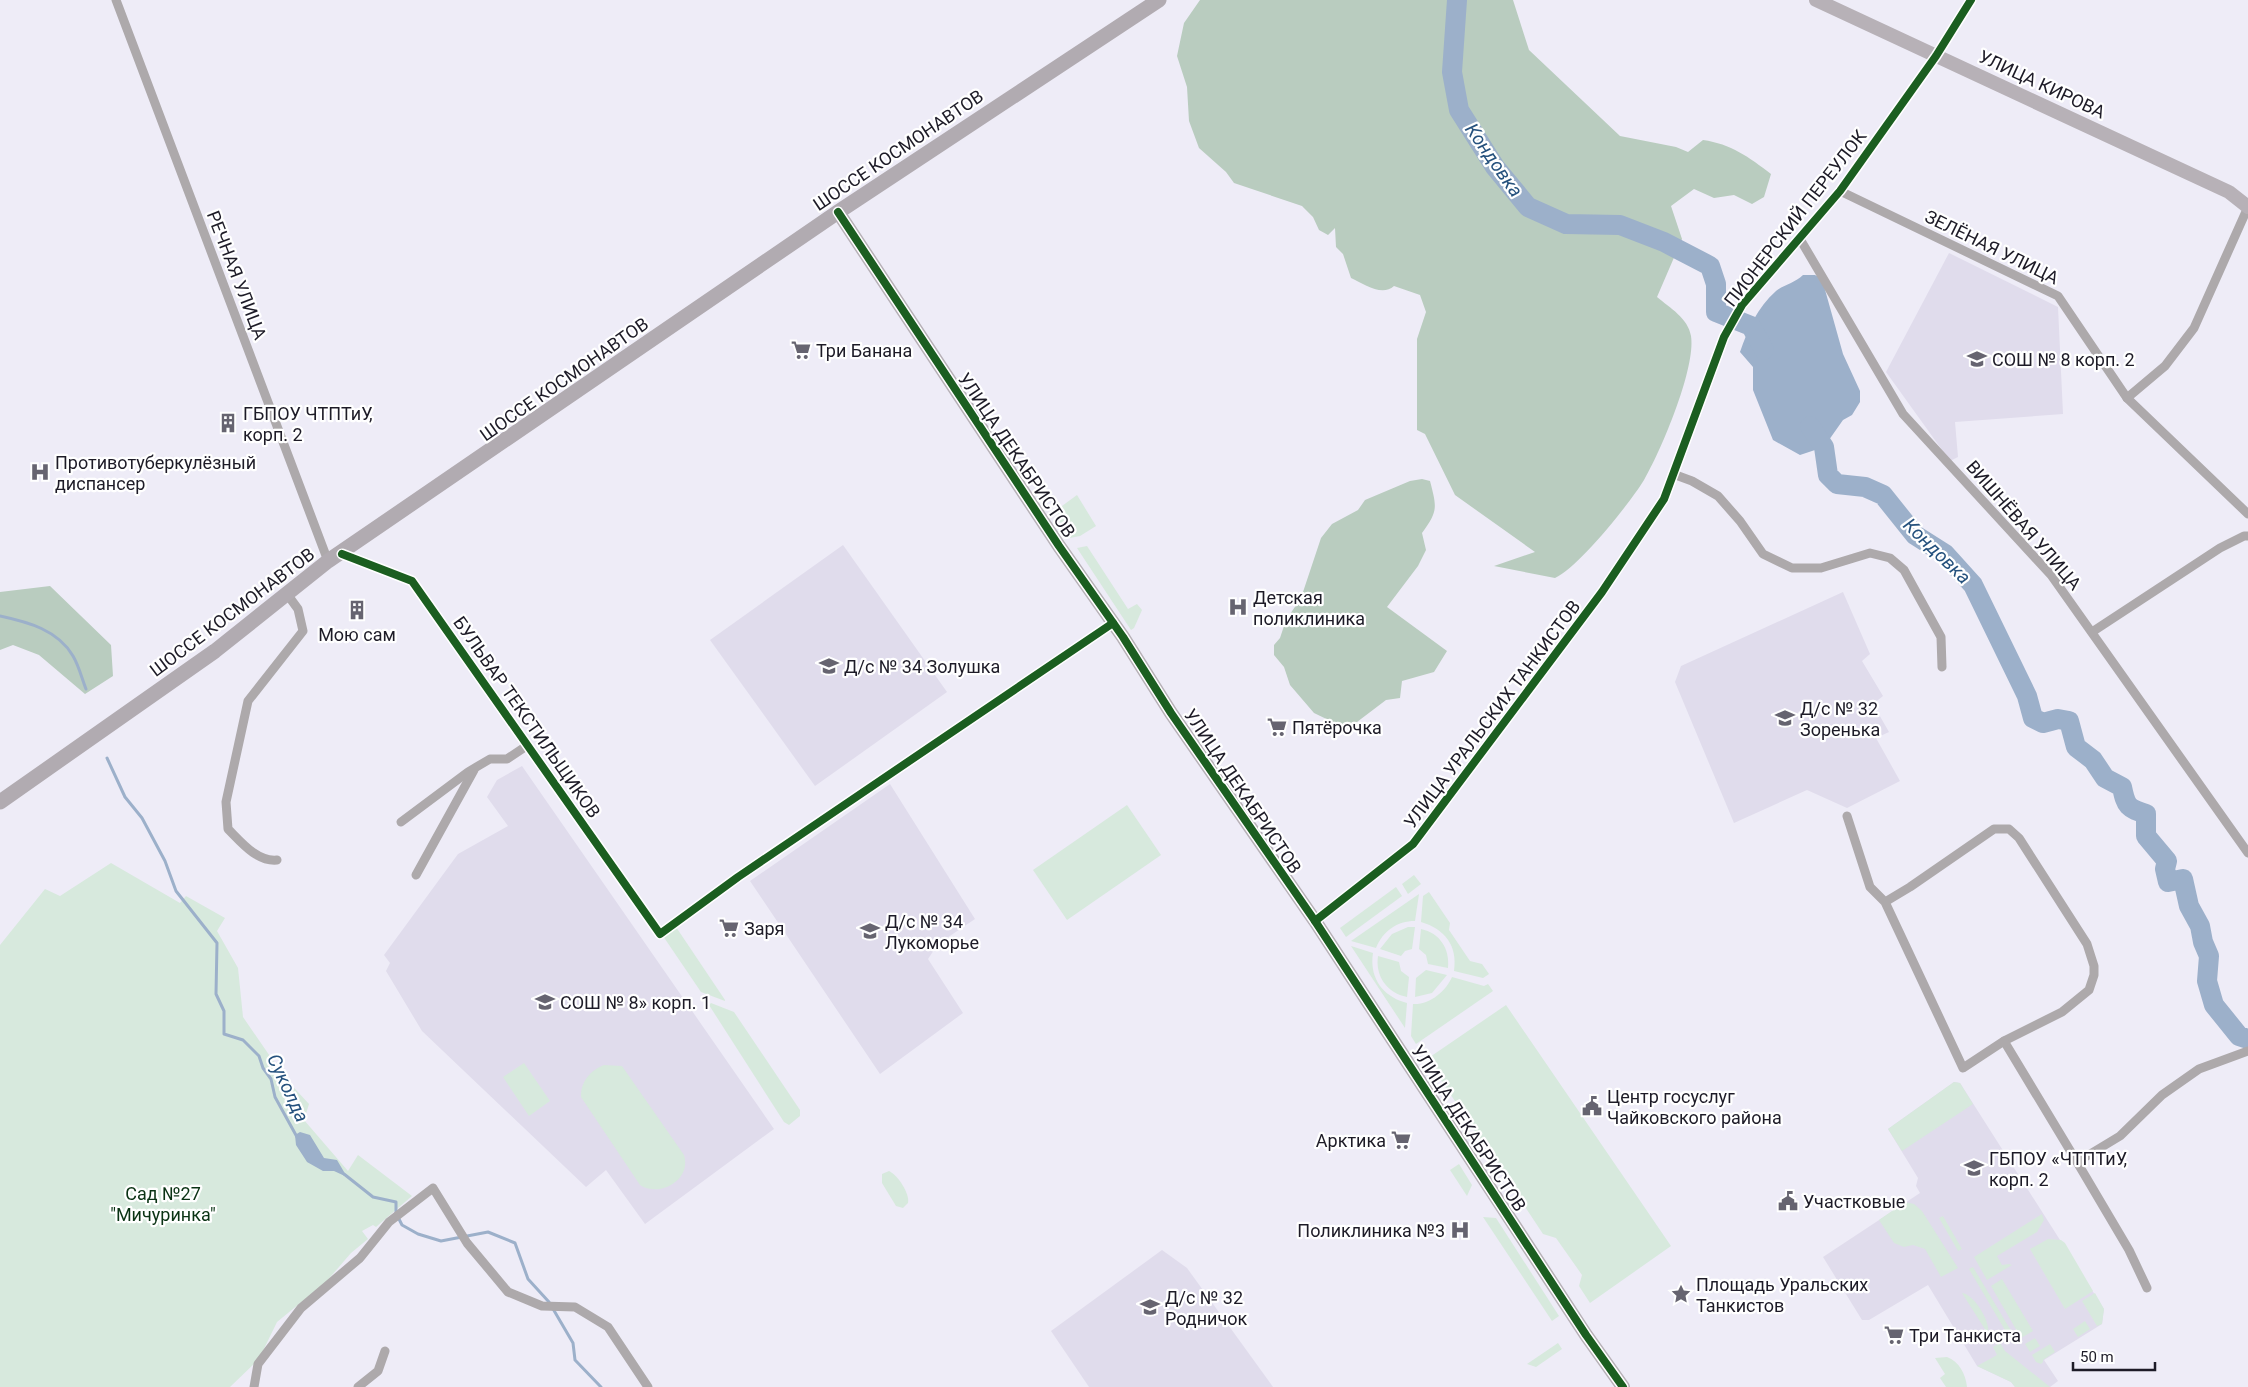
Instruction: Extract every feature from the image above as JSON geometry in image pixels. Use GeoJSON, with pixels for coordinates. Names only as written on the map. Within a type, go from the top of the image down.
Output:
{"type":"FeatureCollection","features":[{"type":"Feature","properties":{"kind":"main road","name":"ШОССЕ КОСМОНАВТОВ"},"geometry":{"type":"LineString","coordinates":[[0,802],[215,652],[328,561],[342,554],[838,212],[1159,0]]}},
{"type":"Feature","properties":{"kind":"street","name":"РЕЧНАЯ УЛИЦА"},"geometry":{"type":"LineString","coordinates":[[116,0],[328,561]]}},
{"type":"Feature","properties":{"kind":"street","name":"УЛИЦА КИРОВА"},"geometry":{"type":"LineString","coordinates":[[1816,0],[2229,192],[2248,207]]}},
{"type":"Feature","properties":{"kind":"street","name":"ПИОНЕРСКИЙ ПЕРЕУЛОК"},"geometry":{"type":"LineString","coordinates":[[1664,499],[1724,337],[1742,305],[1840,191],[1936,56],[1971,0]]}},
{"type":"Feature","properties":{"kind":"street","name":"ЗЕЛЁНАЯ УЛИЦА"},"geometry":{"type":"LineString","coordinates":[[1840,191],[2058,296],[2127,398],[2248,514]]}},
{"type":"Feature","properties":{"kind":"street"},"geometry":{"type":"LineString","coordinates":[[2127,398],[2165,366],[2194,328],[2248,207]]}},
{"type":"Feature","properties":{"kind":"street","name":"УЛИЦА ДЕКАБРИСТОВ"},"geometry":{"type":"LineString","coordinates":[[838,212],[1059,546],[1113,622],[1171,713],[1315,921],[1535,1258],[1623,1387]]}},
{"type":"Feature","properties":{"kind":"street","name":"ВИШНЁВАЯ УЛИЦА"},"geometry":{"type":"LineString","coordinates":[[1800,239],[1903,414],[2051,575],[2248,853]]}},
{"type":"Feature","properties":{"kind":"street"},"geometry":{"type":"LineString","coordinates":[[1673,474],[1692,481],[1718,496],[1740,521],[1763,554],[1792,568],[1821,568],[1870,553],[1890,558],[1904,570],[1941,637],[1942,668]]}},
{"type":"Feature","properties":{"kind":"street","name":"УЛИЦА УРАЛЬСКИХ ТАНКИСТОВ"},"geometry":{"type":"LineString","coordinates":[[1315,921],[1413,844],[1602,592],[1664,499]]}},
{"type":"Feature","properties":{"kind":"street"},"geometry":{"type":"LineString","coordinates":[[2092,632],[2220,548],[2244,536],[2248,536]]}},
{"type":"Feature","properties":{"kind":"street","name":"БУЛЬВАР ТЕКСТИЛЬЩИКОВ"},"geometry":{"type":"LineString","coordinates":[[342,554],[412,580],[660,934],[738,877],[1113,622]]}},
{"type":"Feature","properties":{"kind":"street"},"geometry":{"type":"LineString","coordinates":[[277,860],[270,860],[249,850],[228,829],[226,802],[248,701],[303,631],[298,609],[286,594]]}},
{"type":"Feature","properties":{"kind":"street"},"geometry":{"type":"LineString","coordinates":[[401,822],[475,767],[490,759],[507,759],[528,745]]}},
{"type":"Feature","properties":{"kind":"street"},"geometry":{"type":"LineString","coordinates":[[416,875],[475,767]]}},
{"type":"Feature","properties":{"kind":"street"},"geometry":{"type":"LineString","coordinates":[[1848,816],[1870,887],[1884,902],[1962,1068],[2004,1041],[2062,1012],[2089,990],[2094,975],[2094,966],[2087,944],[2019,838],[2009,829],[1994,829],[1910,888],[1884,902]]}},
{"type":"Feature","properties":{"kind":"street"},"geometry":{"type":"LineString","coordinates":[[2004,1041],[2129,1250],[2147,1288]]}},
{"type":"Feature","properties":{"kind":"street"},"geometry":{"type":"LineString","coordinates":[[2077,1162],[2120,1136],[2162,1095],[2199,1069],[2248,1051]]}},
{"type":"Feature","properties":{"kind":"street"},"geometry":{"type":"LineString","coordinates":[[254,1387],[258,1364],[301,1308],[360,1258],[389,1222],[432,1188],[466,1243],[508,1292],[542,1306],[575,1307],[608,1328],[648,1387]]}},
{"type":"Feature","properties":{"kind":"street"},"geometry":{"type":"LineString","coordinates":[[358,1387],[378,1371],[386,1351]]}},
{"type":"Feature","properties":{"kind":"shaded area","name":"СОШ № 8 корп. 2"},"geometry":{"type":"Polygon","coordinates":[[[1949,253],[2058,307],[2063,414],[1955,422],[1958,457],[1950,461],[1886,372],[1949,253]]]}},
{"type":"Feature","properties":{"kind":"shaded area","name":"Д/с № 34 Золушка"},"geometry":{"type":"Polygon","coordinates":[[[843,545],[947,692],[815,786],[710,640],[843,545]]]}},
{"type":"Feature","properties":{"kind":"shaded area","name":"Д/с № 32 Зоренька"},"geometry":{"type":"Polygon","coordinates":[[[1843,592],[1870,654],[1862,661],[1883,696],[1873,704],[1889,732],[1876,738],[1900,781],[1847,808],[1807,790],[1734,823],[1675,682],[1681,666],[1843,592]]]}},
{"type":"Feature","properties":{"kind":"shaded area","name":"СОШ № 8» корп. 1"},"geometry":{"type":"Polygon","coordinates":[[[522,766],[774,1129],[645,1224],[606,1170],[586,1187],[422,1031],[386,971],[390,963],[384,955],[458,854],[508,826],[487,797],[497,780],[522,766]]]}},
{"type":"Feature","properties":{"kind":"shaded area","name":"Д/с № 34 Лукоморье"},"geometry":{"type":"Polygon","coordinates":[[[890,784],[975,919],[938,944],[928,959],[963,1013],[880,1074],[750,881],[890,784]]]}},
{"type":"Feature","properties":{"kind":"shaded area"},"geometry":{"type":"Polygon","coordinates":[[[1954,1082],[1960,1083],[2104,1309],[2102,1324],[2044,1360],[2058,1381],[2050,1387],[2015,1387],[2011,1382],[1977,1366],[1928,1285],[1869,1320],[1862,1320],[1823,1257],[1920,1193],[1916,1186],[1918,1178],[1888,1129],[1954,1082]]]}},
{"type":"Feature","properties":{"kind":"shaded area","name":"Д/с № 32 Родничок"},"geometry":{"type":"Polygon","coordinates":[[[1162,1250],[1187,1268],[1273,1387],[1089,1387],[1051,1331],[1162,1250]]]}},
{"type":"Feature","properties":{"kind":"green space"},"geometry":{"type":"Polygon","coordinates":[[[1200,0],[1513,0],[1529,50],[1620,136],[1676,147],[1688,152],[1703,140],[1713,142],[1739,152],[1771,174],[1764,197],[1752,204],[1734,195],[1714,198],[1694,189],[1671,206],[1682,239],[1657,297],[1678,314],[1686,324],[1691,336],[1691,350],[1683,388],[1668,430],[1644,480],[1603,534],[1565,572],[1555,578],[1494,566],[1535,552],[1455,495],[1425,434],[1417,430],[1417,339],[1426,312],[1420,295],[1394,286],[1389,289],[1379,290],[1351,278],[1343,254],[1336,247],[1335,228],[1328,235],[1319,230],[1313,217],[1302,206],[1234,183],[1226,172],[1199,148],[1189,121],[1187,87],[1177,56],[1184,23],[1200,0]]]}},
{"type":"Feature","properties":{"kind":"green space"},"geometry":{"type":"Polygon","coordinates":[[[1422,479],[1430,481],[1435,504],[1431,519],[1422,533],[1426,550],[1418,566],[1387,607],[1447,651],[1434,672],[1402,681],[1400,698],[1386,700],[1357,722],[1341,726],[1314,713],[1290,685],[1284,667],[1274,655],[1274,645],[1280,638],[1286,620],[1301,598],[1321,538],[1332,524],[1358,510],[1365,500],[1410,481],[1422,479]]]}},
{"type":"Feature","properties":{"kind":"green space"},"geometry":{"type":"Polygon","coordinates":[[[1077,495],[1096,526],[1080,536],[1070,538],[1057,517],[1062,506],[1077,495]]]}},
{"type":"Feature","properties":{"kind":"green space"},"geometry":{"type":"Polygon","coordinates":[[[1087,546],[1128,609],[1137,604],[1142,610],[1134,628],[1131,630],[1077,548],[1087,546]]]}},
{"type":"Feature","properties":{"kind":"green space"},"geometry":{"type":"Polygon","coordinates":[[[50,586],[111,645],[113,676],[85,694],[39,655],[13,645],[0,650],[0,592],[50,586]]]}},
{"type":"Feature","properties":{"kind":"green space"},"geometry":{"type":"Polygon","coordinates":[[[1127,805],[1161,855],[1067,920],[1033,870],[1127,805]]]}},
{"type":"Feature","properties":{"kind":"green space","name":"Сад №27 \"Мичуринка\""},"geometry":{"type":"Polygon","coordinates":[[[111,863],[180,903],[186,896],[225,918],[217,931],[238,968],[243,1017],[285,1078],[309,1104],[304,1120],[348,1171],[358,1155],[412,1196],[376,1227],[373,1225],[362,1231],[368,1239],[351,1253],[326,1282],[277,1322],[259,1359],[230,1387],[0,1387],[0,945],[45,889],[60,896],[111,863]]]}},
{"type":"Feature","properties":{"kind":"green space"},"geometry":{"type":"Polygon","coordinates":[[[1414,875],[1421,884],[1408,894],[1402,884],[1414,875]]]}},
{"type":"Feature","properties":{"kind":"green space"},"geometry":{"type":"Polygon","coordinates":[[[1396,887],[1402,896],[1346,937],[1340,928],[1396,887]]]}},
{"type":"Feature","properties":{"kind":"green space"},"geometry":{"type":"Polygon","coordinates":[[[1429,892],[1450,923],[1449,930],[1470,961],[1482,964],[1489,974],[1483,978],[1454,971],[1454,954],[1448,940],[1437,929],[1421,922],[1423,896],[1429,892]]]}},
{"type":"Feature","properties":{"kind":"green space"},"geometry":{"type":"Polygon","coordinates":[[[1419,894],[1415,921],[1408,921],[1391,928],[1376,948],[1351,941],[1419,894]]]}},
{"type":"Feature","properties":{"kind":"green space"},"geometry":{"type":"Polygon","coordinates":[[[676,927],[725,1001],[701,992],[663,936],[676,927]]]}},
{"type":"Feature","properties":{"kind":"green space"},"geometry":{"type":"Polygon","coordinates":[[[1408,927],[1415,927],[1412,949],[1405,951],[1401,956],[1380,949],[1392,934],[1408,927]]]}},
{"type":"Feature","properties":{"kind":"green space"},"geometry":{"type":"Polygon","coordinates":[[[1421,929],[1434,934],[1442,943],[1447,954],[1448,968],[1428,964],[1426,955],[1419,949],[1421,929]]]}},
{"type":"Feature","properties":{"kind":"green space"},"geometry":{"type":"Polygon","coordinates":[[[1351,946],[1373,953],[1373,971],[1380,985],[1391,996],[1407,1003],[1405,1028],[1351,946]]]}},
{"type":"Feature","properties":{"kind":"green space"},"geometry":{"type":"Polygon","coordinates":[[[1378,956],[1399,962],[1401,971],[1409,977],[1407,997],[1388,988],[1378,970],[1378,956]]]}},
{"type":"Feature","properties":{"kind":"green space"},"geometry":{"type":"Polygon","coordinates":[[[1426,970],[1447,975],[1432,993],[1415,997],[1416,978],[1426,970]]]}},
{"type":"Feature","properties":{"kind":"green space"},"geometry":{"type":"Polygon","coordinates":[[[1452,977],[1484,986],[1488,984],[1493,991],[1416,1044],[1411,1036],[1413,1004],[1431,1000],[1437,996],[1452,977]]]}},
{"type":"Feature","properties":{"kind":"green space"},"geometry":{"type":"Polygon","coordinates":[[[711,1003],[734,1012],[800,1110],[800,1116],[789,1125],[784,1122],[709,1005],[711,1003]]]}},
{"type":"Feature","properties":{"kind":"green space"},"geometry":{"type":"Polygon","coordinates":[[[1506,1005],[1671,1246],[1590,1303],[1579,1286],[1582,1275],[1556,1238],[1543,1234],[1427,1059],[1506,1005]]]}},
{"type":"Feature","properties":{"kind":"green space"},"geometry":{"type":"Polygon","coordinates":[[[524,1063],[550,1101],[529,1116],[503,1077],[524,1063]]]}},
{"type":"Feature","properties":{"kind":"green space"},"geometry":{"type":"Polygon","coordinates":[[[604,1065],[622,1066],[684,1155],[685,1164],[683,1172],[679,1179],[672,1184],[656,1189],[640,1185],[581,1097],[582,1086],[587,1077],[604,1065]]]}},
{"type":"Feature","properties":{"kind":"green space"},"geometry":{"type":"Polygon","coordinates":[[[1954,1082],[1960,1083],[1973,1104],[1902,1151],[1888,1129],[1954,1082]]]}},
{"type":"Feature","properties":{"kind":"green space"},"geometry":{"type":"Polygon","coordinates":[[[1459,1164],[1472,1185],[1467,1196],[1450,1170],[1459,1164]]]}},
{"type":"Feature","properties":{"kind":"green space"},"geometry":{"type":"Polygon","coordinates":[[[889,1171],[899,1181],[907,1195],[908,1203],[903,1208],[896,1206],[882,1183],[882,1174],[889,1171]]]}},
{"type":"Feature","properties":{"kind":"green space"},"geometry":{"type":"Polygon","coordinates":[[[1905,1202],[1914,1204],[1922,1211],[1958,1268],[1941,1277],[1925,1249],[1913,1245],[1904,1247],[1894,1243],[1879,1220],[1905,1202]]]}},
{"type":"Feature","properties":{"kind":"green space"},"geometry":{"type":"Polygon","coordinates":[[[2042,1214],[2044,1220],[2037,1232],[1997,1256],[2002,1265],[2012,1265],[1987,1280],[1974,1257],[2042,1214]]]}},
{"type":"Feature","properties":{"kind":"green space"},"geometry":{"type":"Polygon","coordinates":[[[1943,1216],[1962,1249],[1958,1251],[1939,1218],[1943,1216]]]}},
{"type":"Feature","properties":{"kind":"green space"},"geometry":{"type":"Polygon","coordinates":[[[1483,1217],[1496,1218],[1559,1316],[1552,1321],[1483,1217]]]}},
{"type":"Feature","properties":{"kind":"green space"},"geometry":{"type":"Polygon","coordinates":[[[2048,1239],[2061,1240],[2065,1243],[2093,1291],[2065,1309],[2030,1249],[2048,1239]]]}},
{"type":"Feature","properties":{"kind":"green space"},"geometry":{"type":"Polygon","coordinates":[[[1973,1267],[2016,1339],[2012,1342],[1969,1269],[1973,1267]]]}},
{"type":"Feature","properties":{"kind":"green space"},"geometry":{"type":"Polygon","coordinates":[[[2002,1279],[2033,1331],[2021,1338],[1991,1286],[2002,1279]]]}},
{"type":"Feature","properties":{"kind":"green space"},"geometry":{"type":"Polygon","coordinates":[[[1962,1293],[1972,1298],[1981,1309],[1987,1323],[1988,1334],[1962,1293]]]}},
{"type":"Feature","properties":{"kind":"green space"},"geometry":{"type":"Polygon","coordinates":[[[2095,1293],[2104,1309],[2102,1324],[2097,1326],[2082,1301],[2095,1293]]]}},
{"type":"Feature","properties":{"kind":"green space"},"geometry":{"type":"Polygon","coordinates":[[[2085,1321],[2090,1329],[2078,1337],[2073,1329],[2085,1321]]]}},
{"type":"Feature","properties":{"kind":"green space"},"geometry":{"type":"Polygon","coordinates":[[[2035,1338],[2040,1346],[2030,1352],[2025,1344],[2035,1338]]]}},
{"type":"Feature","properties":{"kind":"green space"},"geometry":{"type":"Polygon","coordinates":[[[1558,1343],[1562,1349],[1536,1367],[1527,1364],[1558,1343]]]}},
{"type":"Feature","properties":{"kind":"green space"},"geometry":{"type":"Polygon","coordinates":[[[2000,1343],[2005,1351],[2050,1387],[2015,1387],[2011,1382],[1977,1366],[1997,1355],[1993,1347],[2000,1343]]]}},
{"type":"Feature","properties":{"kind":"green space"},"geometry":{"type":"Polygon","coordinates":[[[2050,1344],[2055,1352],[2043,1360],[2041,1364],[2036,1362],[2032,1355],[2050,1344]]]}},
{"type":"Feature","properties":{"kind":"green space"},"geometry":{"type":"Polygon","coordinates":[[[1947,1357],[1961,1369],[1967,1387],[1946,1387],[1940,1378],[1945,1374],[1935,1358],[1947,1357]]]}},
{"type":"Feature","properties":{"kind":"water"},"geometry":{"type":"Polygon","coordinates":[[[1803,275],[1815,275],[1822,279],[1843,354],[1860,391],[1860,402],[1852,415],[1843,420],[1824,447],[1800,455],[1773,440],[1753,390],[1753,367],[1740,352],[1750,327],[1763,304],[1776,291],[1803,275]]]}},
{"type":"Feature","properties":{"kind":"water"},"geometry":{"type":"Polygon","coordinates":[[[300,1132],[310,1135],[324,1158],[337,1160],[347,1177],[334,1171],[323,1171],[307,1162],[296,1145],[295,1135],[300,1132]]]}},
{"type":"Feature","properties":{"kind":"waterway","name":"Кондовка"},"geometry":{"type":"LineString","coordinates":[[1457,0],[1452,72],[1459,110],[1495,167],[1528,207],[1566,224],[1620,225],[1664,242],[1710,266],[1716,284],[1716,312],[1751,326],[1764,350]]}},
{"type":"Feature","properties":{"kind":"waterway","name":"Кондовка"},"geometry":{"type":"LineString","coordinates":[[1810,426],[1824,447],[1828,475],[1837,484],[1865,487],[1883,495],[1915,535],[1945,554],[1973,585],[2027,696],[2033,718],[2043,723],[2058,719],[2069,721],[2076,747],[2093,760],[2105,778],[2122,787],[2129,806],[2146,814],[2146,836],[2167,861],[2165,869],[2168,882],[2183,879],[2189,906],[2200,926],[2203,942],[2209,956],[2207,981],[2214,1005],[2239,1036],[2248,1039]]}},
{"type":"Feature","properties":{"kind":"waterway","name":"Суколда"},"geometry":{"type":"LineString","coordinates":[[0,616],[31,624],[59,640],[67,647],[75,660],[86,689]]}},
{"type":"Feature","properties":{"kind":"waterway","name":"Суколда"},"geometry":{"type":"LineString","coordinates":[[107,758],[125,797],[142,818],[165,861],[176,891],[217,943],[216,994],[224,1011],[224,1034],[243,1040],[259,1056],[263,1068],[271,1079],[275,1097],[297,1137]]}},
{"type":"Feature","properties":{"kind":"waterway","name":"Суколда"},"geometry":{"type":"LineString","coordinates":[[344,1174],[373,1197],[396,1202],[396,1213],[402,1225],[418,1234],[441,1241],[488,1232],[515,1243],[528,1279],[549,1302],[573,1343],[575,1360],[601,1387]]}},
{"type":"Feature","properties":{"kind":"cycle path"},"geometry":{"type":"LineString","coordinates":[[1315,921],[1413,844],[1602,592],[1664,499],[1724,337],[1742,305],[1840,191],[1936,56],[1971,0]]}},
{"type":"Feature","properties":{"kind":"cycle path"},"geometry":{"type":"LineString","coordinates":[[838,212],[1059,546],[1123,637],[1171,713],[1315,921],[1586,1335],[1623,1387]]}},
{"type":"Feature","properties":{"kind":"cycle path"},"geometry":{"type":"LineString","coordinates":[[342,554],[412,581],[660,934],[738,877],[1113,623]]}},
{"type":"Feature","properties":{"kind":"place","name":"Три Банана"},"geometry":{"type":"Point","coordinates":[801,350]}},
{"type":"Feature","properties":{"kind":"place","name":"СОШ № 8 корп. 2"},"geometry":{"type":"Point","coordinates":[1977,359]}},
{"type":"Feature","properties":{"kind":"place","name":"ГБПОУ ЧТПТиУ, корп. 2"},"geometry":{"type":"Point","coordinates":[228,423]}},
{"type":"Feature","properties":{"kind":"place","name":"Противотуберкулёзный диспансер"},"geometry":{"type":"Point","coordinates":[40,472]}},
{"type":"Feature","properties":{"kind":"place","name":"Детская поликлиника"},"geometry":{"type":"Point","coordinates":[1238,607]}},
{"type":"Feature","properties":{"kind":"place","name":"Мою сам"},"geometry":{"type":"Point","coordinates":[357,610]}},
{"type":"Feature","properties":{"kind":"place","name":"Д/с № 34 Золушка"},"geometry":{"type":"Point","coordinates":[829,666]}},
{"type":"Feature","properties":{"kind":"place","name":"Д/с № 32 Зоренька"},"geometry":{"type":"Point","coordinates":[1785,718]}},
{"type":"Feature","properties":{"kind":"place","name":"Пятёрочка"},"geometry":{"type":"Point","coordinates":[1277,727]}},
{"type":"Feature","properties":{"kind":"place","name":"Заря"},"geometry":{"type":"Point","coordinates":[729,928]}},
{"type":"Feature","properties":{"kind":"place","name":"Д/с № 34 Лукоморье"},"geometry":{"type":"Point","coordinates":[870,931]}},
{"type":"Feature","properties":{"kind":"place","name":"СОШ № 8» корп. 1"},"geometry":{"type":"Point","coordinates":[545,1002]}},
{"type":"Feature","properties":{"kind":"place","name":"Центр госуслуг Чайковского района"},"geometry":{"type":"Point","coordinates":[1592,1106]}},
{"type":"Feature","properties":{"kind":"place","name":"Арктика"},"geometry":{"type":"Point","coordinates":[1401,1140]}},
{"type":"Feature","properties":{"kind":"place","name":"ГБПОУ «ЧТПТиУ, корп. 2"},"geometry":{"type":"Point","coordinates":[1974,1168]}},
{"type":"Feature","properties":{"kind":"place","name":"Участковые"},"geometry":{"type":"Point","coordinates":[1788,1201]}},
{"type":"Feature","properties":{"kind":"place","name":"Поликлиника №3"},"geometry":{"type":"Point","coordinates":[1460,1230]}},
{"type":"Feature","properties":{"kind":"place","name":"Площадь Уральских Танкистов"},"geometry":{"type":"Point","coordinates":[1681,1294]}},
{"type":"Feature","properties":{"kind":"place","name":"Д/с № 32 Родничок"},"geometry":{"type":"Point","coordinates":[1150,1307]}},
{"type":"Feature","properties":{"kind":"place","name":"Три Танкиста"},"geometry":{"type":"Point","coordinates":[1894,1335]}}]}
